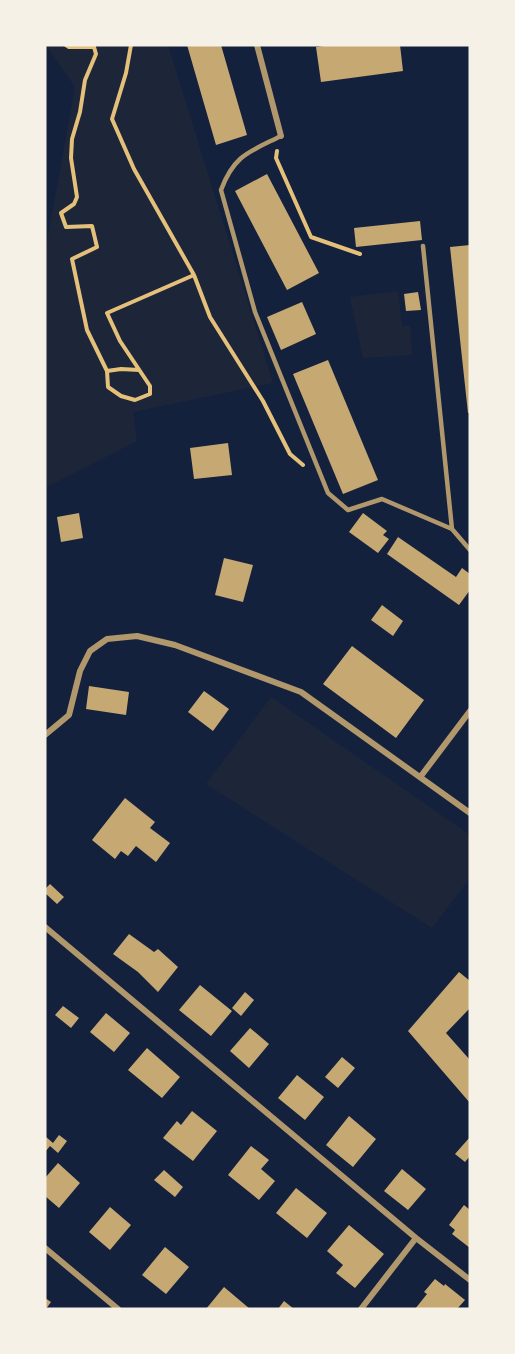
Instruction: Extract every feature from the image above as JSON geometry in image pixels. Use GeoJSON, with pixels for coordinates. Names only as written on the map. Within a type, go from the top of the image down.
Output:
{"type":"FeatureCollection","features":[{"type":"Feature","properties":{"kind":"street"},"geometry":{"type":"LineString","coordinates":[[257,45],[281,136]]}},
{"type":"Feature","properties":{"kind":"street"},"geometry":{"type":"LineString","coordinates":[[45,735],[69,716],[80,671],[90,651],[108,639],[137,636],[175,645],[301,692],[422,776],[470,813]]}},
{"type":"Feature","properties":{"kind":"street"},"geometry":{"type":"LineString","coordinates":[[422,776],[470,711]]}},
{"type":"Feature","properties":{"kind":"street"},"geometry":{"type":"LineString","coordinates":[[45,927],[416,1238],[470,1280]]}},
{"type":"Feature","properties":{"kind":"street"},"geometry":{"type":"LineString","coordinates":[[361,1309],[416,1238]]}},
{"type":"Feature","properties":{"kind":"street"},"geometry":{"type":"LineString","coordinates":[[45,1248],[118,1309]]}},
{"type":"Feature","properties":{"kind":"lane"},"geometry":{"type":"LineString","coordinates":[[281,136],[242,155],[227,173],[220,190],[255,312],[328,493],[348,510],[382,499],[452,529],[470,550]]}},
{"type":"Feature","properties":{"kind":"lane"},"geometry":{"type":"LineString","coordinates":[[423,246],[452,529]]}},
{"type":"Feature","properties":{"kind":"path"},"geometry":{"type":"LineString","coordinates":[[66,45],[94,47],[96,54],[85,80],[80,112],[72,139],[71,158],[77,197],[74,204],[62,213],[66,227],[92,226],[97,247],[72,259],[87,330],[107,372],[108,387],[121,396],[135,400],[150,394],[150,386],[120,341],[107,313],[194,274]]}},
{"type":"Feature","properties":{"kind":"path"},"geometry":{"type":"LineString","coordinates":[[131,45],[126,73],[112,118],[134,169],[194,274],[210,317],[263,401],[290,453],[305,467]]}},
{"type":"Feature","properties":{"kind":"path"},"geometry":{"type":"LineString","coordinates":[[281,136],[276,158],[311,237],[360,254]]}},
{"type":"Feature","properties":{"kind":"path"},"geometry":{"type":"LineString","coordinates":[[107,372],[121,369],[139,370]]}},
{"type":"Feature","properties":{"kind":"shaded area"},"geometry":{"type":"Polygon","coordinates":[[[46,45],[168,45],[273,383],[133,412],[137,441],[45,488],[45,253],[75,87],[46,45]]]}},
{"type":"Feature","properties":{"kind":"shaded area"},"geometry":{"type":"Polygon","coordinates":[[[398,291],[402,326],[410,326],[412,355],[363,358],[350,297],[398,291]]]}},
{"type":"Feature","properties":{"kind":"shaded area"},"geometry":{"type":"Polygon","coordinates":[[[271,697],[470,835],[470,878],[432,928],[206,784],[271,697]]]}},
{"type":"Feature","properties":{"kind":"building"},"geometry":{"type":"Polygon","coordinates":[[[187,45],[221,45],[247,135],[216,145],[187,45]]]}},
{"type":"Feature","properties":{"kind":"building"},"geometry":{"type":"Polygon","coordinates":[[[400,45],[403,71],[321,82],[316,47],[400,45]]]}},
{"type":"Feature","properties":{"kind":"building"},"geometry":{"type":"Polygon","coordinates":[[[267,174],[319,273],[287,290],[235,191],[267,174]]]}},
{"type":"Feature","properties":{"kind":"building"},"geometry":{"type":"Polygon","coordinates":[[[420,221],[422,240],[356,247],[354,228],[420,221]]]}},
{"type":"Feature","properties":{"kind":"building"},"geometry":{"type":"Polygon","coordinates":[[[470,245],[470,413],[468,413],[450,247],[470,245]]]}},
{"type":"Feature","properties":{"kind":"building"},"geometry":{"type":"Polygon","coordinates":[[[418,292],[421,310],[406,311],[404,294],[418,292]]]}},
{"type":"Feature","properties":{"kind":"building"},"geometry":{"type":"Polygon","coordinates":[[[302,302],[316,334],[281,350],[267,317],[302,302]]]}},
{"type":"Feature","properties":{"kind":"building"},"geometry":{"type":"Polygon","coordinates":[[[328,360],[378,480],[343,494],[293,374],[328,360]]]}},
{"type":"Feature","properties":{"kind":"building"},"geometry":{"type":"Polygon","coordinates":[[[228,443],[232,475],[194,479],[190,448],[228,443]]]}},
{"type":"Feature","properties":{"kind":"building"},"geometry":{"type":"Polygon","coordinates":[[[79,513],[83,538],[61,542],[57,517],[79,513]]]}},
{"type":"Feature","properties":{"kind":"building"},"geometry":{"type":"Polygon","coordinates":[[[363,513],[387,531],[383,535],[389,539],[378,553],[349,532],[363,513]]]}},
{"type":"Feature","properties":{"kind":"building"},"geometry":{"type":"Polygon","coordinates":[[[398,537],[456,577],[462,568],[470,574],[470,590],[459,605],[387,554],[398,537]]]}},
{"type":"Feature","properties":{"kind":"building"},"geometry":{"type":"Polygon","coordinates":[[[224,558],[253,565],[243,602],[215,595],[224,558]]]}},
{"type":"Feature","properties":{"kind":"building"},"geometry":{"type":"Polygon","coordinates":[[[382,605],[403,621],[393,636],[371,620],[382,605]]]}},
{"type":"Feature","properties":{"kind":"building"},"geometry":{"type":"Polygon","coordinates":[[[352,646],[424,700],[396,738],[323,684],[352,646]]]}},
{"type":"Feature","properties":{"kind":"building"},"geometry":{"type":"Polygon","coordinates":[[[89,686],[129,692],[126,715],[86,709],[89,686]]]}},
{"type":"Feature","properties":{"kind":"building"},"geometry":{"type":"Polygon","coordinates":[[[204,691],[229,709],[213,731],[188,712],[204,691]]]}},
{"type":"Feature","properties":{"kind":"building"},"geometry":{"type":"Polygon","coordinates":[[[125,798],[155,822],[150,828],[170,843],[156,862],[136,846],[128,856],[121,851],[115,859],[92,840],[125,798]]]}},
{"type":"Feature","properties":{"kind":"building"},"geometry":{"type":"Polygon","coordinates":[[[50,884],[64,897],[57,904],[45,893],[45,889],[50,884]]]}},
{"type":"Feature","properties":{"kind":"building"},"geometry":{"type":"Polygon","coordinates":[[[129,934],[154,952],[158,949],[178,967],[158,992],[138,972],[113,954],[129,934]]]}},
{"type":"Feature","properties":{"kind":"building"},"geometry":{"type":"Polygon","coordinates":[[[459,972],[470,981],[470,1008],[446,1033],[470,1060],[470,1103],[408,1031],[459,972]]]}},
{"type":"Feature","properties":{"kind":"building"},"geometry":{"type":"Polygon","coordinates":[[[200,985],[232,1011],[211,1036],[179,1010],[200,985]]]}},
{"type":"Feature","properties":{"kind":"building"},"geometry":{"type":"Polygon","coordinates":[[[245,992],[254,1000],[241,1016],[232,1008],[245,992]]]}},
{"type":"Feature","properties":{"kind":"building"},"geometry":{"type":"Polygon","coordinates":[[[63,1006],[79,1018],[71,1028],[55,1015],[63,1006]]]}},
{"type":"Feature","properties":{"kind":"building"},"geometry":{"type":"Polygon","coordinates":[[[106,1013],[130,1033],[114,1052],[90,1032],[106,1013]]]}},
{"type":"Feature","properties":{"kind":"building"},"geometry":{"type":"Polygon","coordinates":[[[250,1028],[269,1044],[249,1068],[230,1051],[250,1028]]]}},
{"type":"Feature","properties":{"kind":"building"},"geometry":{"type":"Polygon","coordinates":[[[147,1048],[180,1077],[162,1098],[128,1070],[147,1048]]]}},
{"type":"Feature","properties":{"kind":"building"},"geometry":{"type":"Polygon","coordinates":[[[342,1057],[355,1068],[338,1088],[325,1077],[342,1057]]]}},
{"type":"Feature","properties":{"kind":"building"},"geometry":{"type":"Polygon","coordinates":[[[297,1075],[324,1097],[305,1120],[278,1098],[297,1075]]]}},
{"type":"Feature","properties":{"kind":"building"},"geometry":{"type":"Polygon","coordinates":[[[192,1111],[217,1131],[193,1161],[163,1138],[177,1121],[181,1125],[192,1111]]]}},
{"type":"Feature","properties":{"kind":"building"},"geometry":{"type":"Polygon","coordinates":[[[349,1116],[376,1139],[353,1167],[326,1145],[349,1116]]]}},
{"type":"Feature","properties":{"kind":"building"},"geometry":{"type":"Polygon","coordinates":[[[59,1135],[67,1141],[58,1153],[50,1146],[45,1152],[45,1136],[53,1143],[59,1135]]]}},
{"type":"Feature","properties":{"kind":"building"},"geometry":{"type":"Polygon","coordinates":[[[470,1137],[470,1156],[465,1162],[455,1154],[470,1137]]]}},
{"type":"Feature","properties":{"kind":"building"},"geometry":{"type":"Polygon","coordinates":[[[251,1146],[269,1160],[261,1169],[275,1181],[259,1200],[228,1175],[251,1146]]]}},
{"type":"Feature","properties":{"kind":"building"},"geometry":{"type":"Polygon","coordinates":[[[58,1163],[80,1183],[59,1208],[45,1196],[45,1178],[58,1163]]]}},
{"type":"Feature","properties":{"kind":"building"},"geometry":{"type":"Polygon","coordinates":[[[402,1169],[426,1189],[408,1210],[384,1191],[402,1169]]]}},
{"type":"Feature","properties":{"kind":"building"},"geometry":{"type":"Polygon","coordinates":[[[164,1170],[183,1187],[175,1197],[154,1180],[164,1170]]]}},
{"type":"Feature","properties":{"kind":"building"},"geometry":{"type":"Polygon","coordinates":[[[296,1188],[327,1213],[307,1238],[276,1213],[296,1188]]]}},
{"type":"Feature","properties":{"kind":"building"},"geometry":{"type":"Polygon","coordinates":[[[464,1205],[470,1210],[470,1248],[452,1234],[455,1230],[449,1225],[464,1205]]]}},
{"type":"Feature","properties":{"kind":"building"},"geometry":{"type":"Polygon","coordinates":[[[110,1207],[131,1225],[110,1250],[89,1232],[110,1207]]]}},
{"type":"Feature","properties":{"kind":"building"},"geometry":{"type":"Polygon","coordinates":[[[349,1225],[384,1254],[355,1288],[336,1273],[343,1265],[327,1251],[349,1225]]]}},
{"type":"Feature","properties":{"kind":"building"},"geometry":{"type":"Polygon","coordinates":[[[165,1247],[189,1267],[166,1294],[142,1275],[165,1247]]]}},
{"type":"Feature","properties":{"kind":"building"},"geometry":{"type":"Polygon","coordinates":[[[435,1279],[465,1300],[457,1309],[415,1309],[427,1294],[424,1292],[435,1279]]]}},
{"type":"Feature","properties":{"kind":"building"},"geometry":{"type":"Polygon","coordinates":[[[224,1287],[250,1309],[206,1309],[224,1287]]]}},
{"type":"Feature","properties":{"kind":"building"},"geometry":{"type":"Polygon","coordinates":[[[45,1298],[51,1302],[46,1309],[45,1309],[45,1298]]]}},
{"type":"Feature","properties":{"kind":"building"},"geometry":{"type":"Polygon","coordinates":[[[284,1301],[294,1309],[278,1309],[284,1301]]]}}]}
